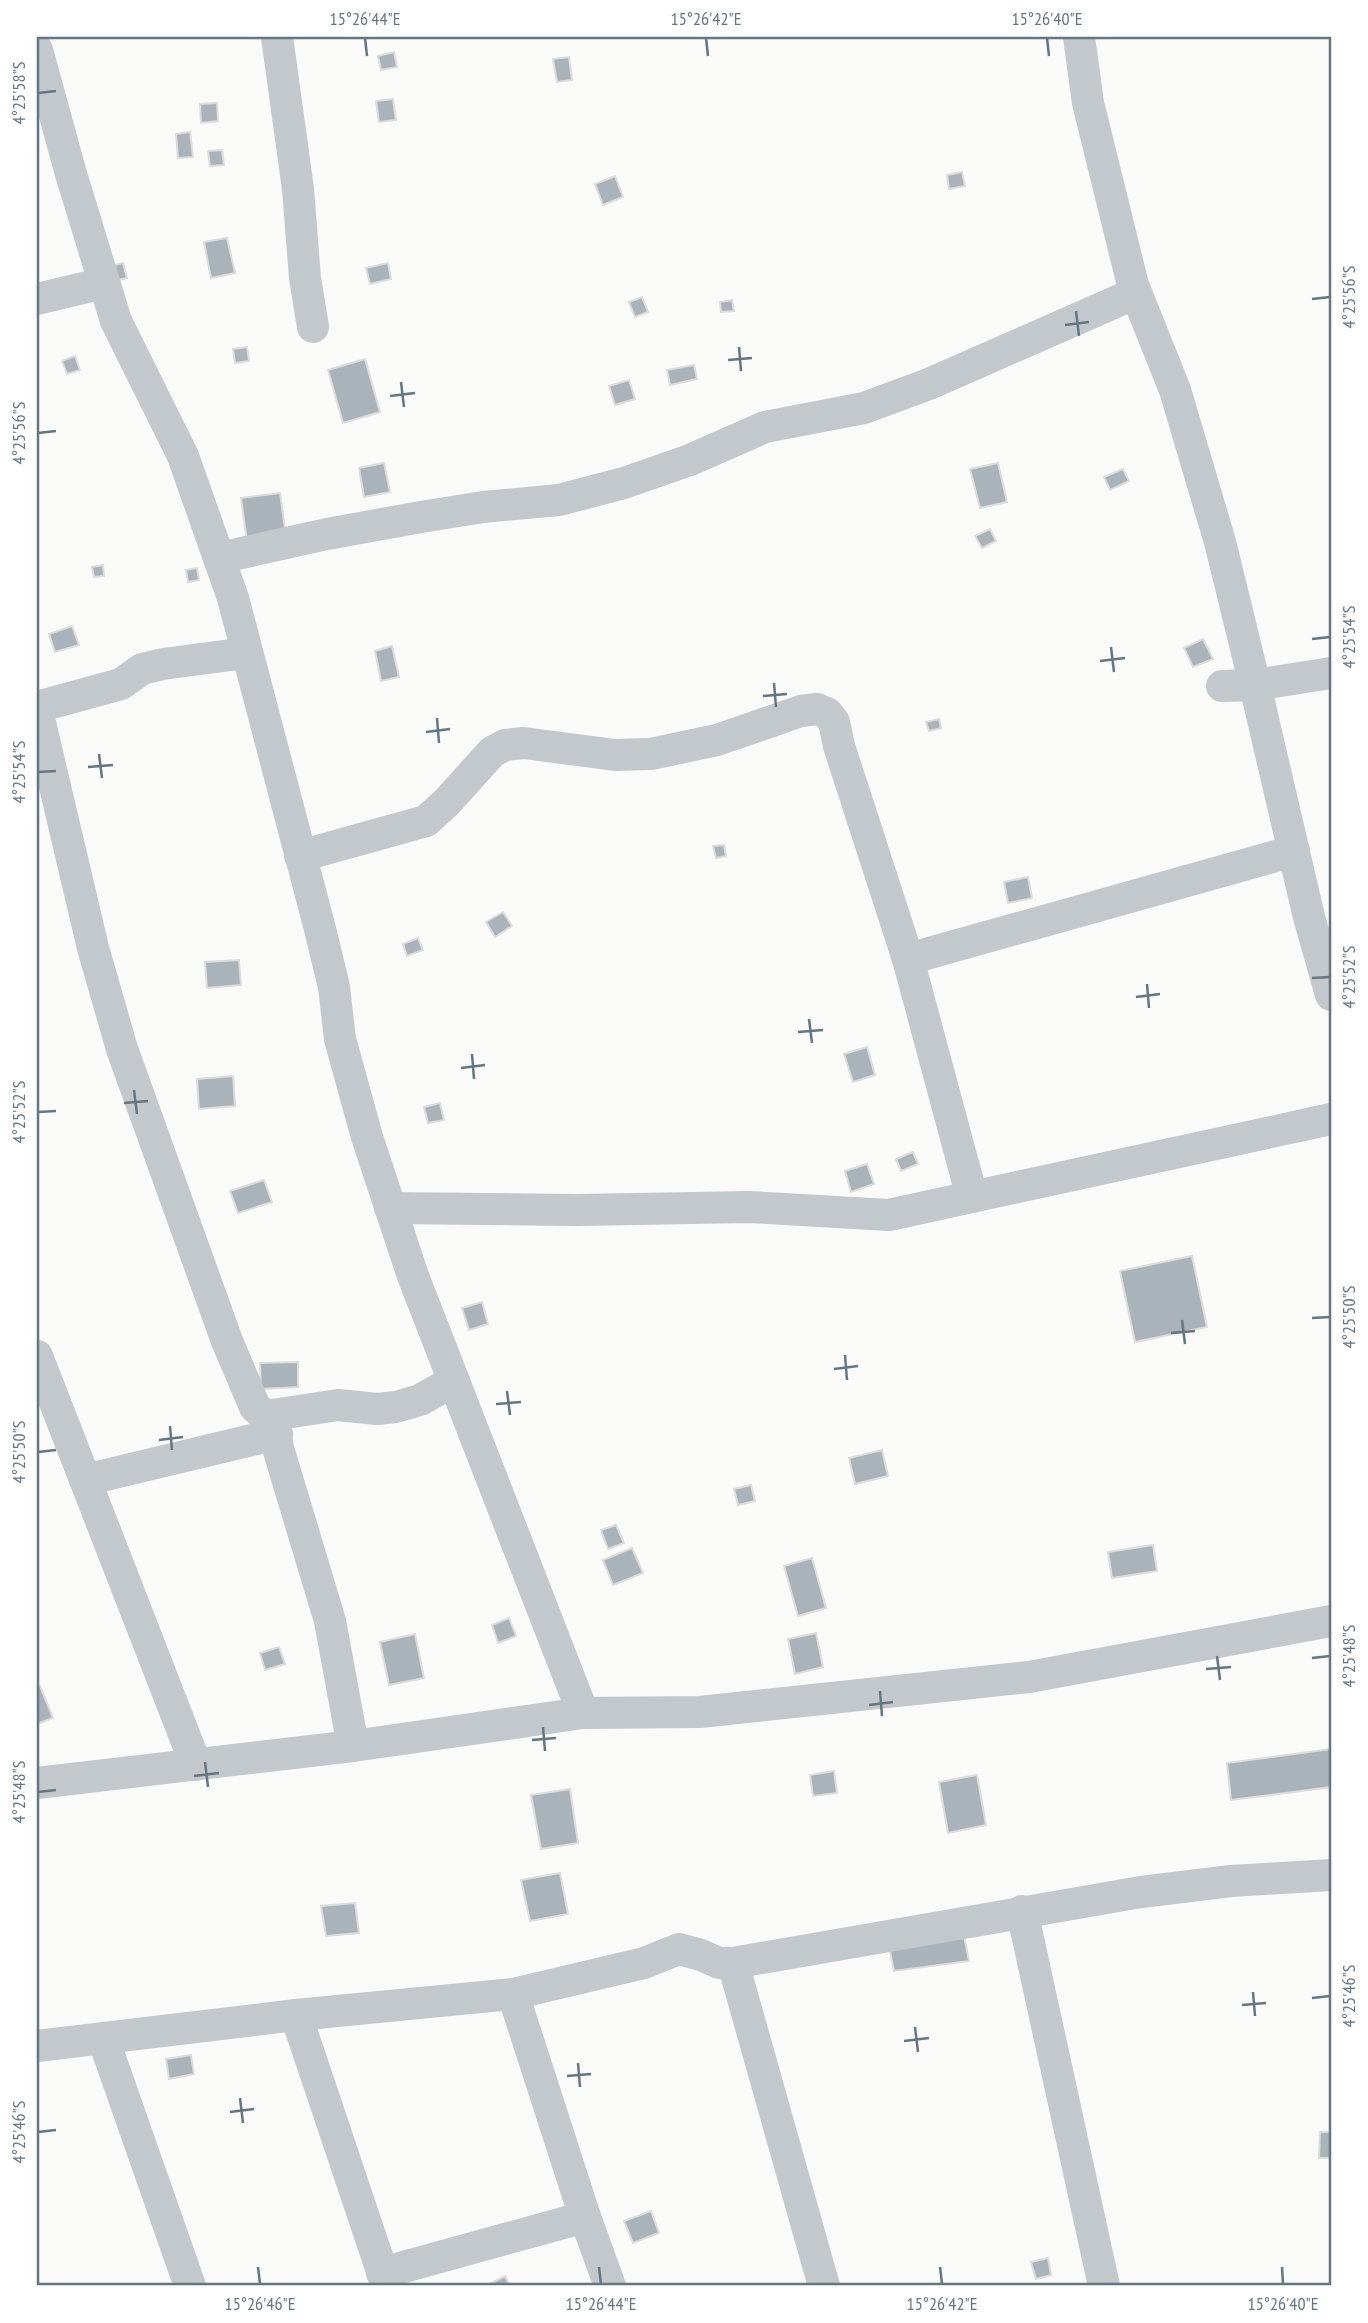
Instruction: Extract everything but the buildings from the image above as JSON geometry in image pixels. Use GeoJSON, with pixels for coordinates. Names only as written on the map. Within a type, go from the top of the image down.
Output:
{"type":"FeatureCollection","features":[{"type":"Feature","properties":{"kind":"street"},"geometry":{"type":"LineString","coordinates":[[277,37],[298,189],[305,278],[313,327]]}},
{"type":"Feature","properties":{"kind":"street"},"geometry":{"type":"LineString","coordinates":[[1079,37],[1088,103],[1114,212],[1136,293],[1175,390],[1220,542],[1294,851],[1320,916],[1331,995]]}},
{"type":"Feature","properties":{"kind":"street"},"geometry":{"type":"LineString","coordinates":[[37,50],[116,321],[183,456],[233,598],[334,986],[340,1039],[390,1208],[413,1276],[583,1713]]}},
{"type":"Feature","properties":{"kind":"street"},"geometry":{"type":"LineString","coordinates":[[37,299],[104,283]]}},
{"type":"Feature","properties":{"kind":"street"},"geometry":{"type":"LineString","coordinates":[[219,558],[421,517],[484,507],[559,500],[624,483],[690,460],[765,427],[864,408],[929,384],[1136,293]]}},
{"type":"Feature","properties":{"kind":"street"},"geometry":{"type":"LineString","coordinates":[[246,653],[142,669],[121,684],[37,709],[93,948],[122,1049],[227,1341],[255,1407],[272,1425],[330,1621],[353,1746]]}},
{"type":"Feature","properties":{"kind":"street"},"geometry":{"type":"LineString","coordinates":[[1222,686],[1255,685],[1331,673]]}},
{"type":"Feature","properties":{"kind":"street"},"geometry":{"type":"LineString","coordinates":[[300,856],[426,821],[492,752],[505,745],[524,743],[615,755],[651,754],[717,740],[802,711],[817,709],[827,713],[834,722],[843,760],[908,959],[972,1197]]}},
{"type":"Feature","properties":{"kind":"street"},"geometry":{"type":"LineString","coordinates":[[908,959],[1294,851]]}},
{"type":"Feature","properties":{"kind":"street"},"geometry":{"type":"LineString","coordinates":[[390,1208],[577,1210],[750,1207],[889,1214],[1331,1119]]}},
{"type":"Feature","properties":{"kind":"street"},"geometry":{"type":"LineString","coordinates":[[37,1356],[196,1765]]}},
{"type":"Feature","properties":{"kind":"street"},"geometry":{"type":"LineString","coordinates":[[85,1480],[338,1405],[377,1409],[396,1407],[420,1400],[454,1381]]}},
{"type":"Feature","properties":{"kind":"street"},"geometry":{"type":"LineString","coordinates":[[37,1783],[353,1746],[583,1713],[700,1712],[1029,1677],[1331,1621]]}},
{"type":"Feature","properties":{"kind":"street"},"geometry":{"type":"LineString","coordinates":[[37,2046],[296,2015],[513,1994],[644,1963],[679,1949],[719,1963],[733,1963],[1141,1892],[1231,1881],[1331,1875]]}},
{"type":"Feature","properties":{"kind":"street"},"geometry":{"type":"LineString","coordinates":[[1022,1911],[1104,2286]]}},
{"type":"Feature","properties":{"kind":"street"},"geometry":{"type":"LineString","coordinates":[[733,1963],[824,2286]]}},
{"type":"Feature","properties":{"kind":"street"},"geometry":{"type":"LineString","coordinates":[[513,1994],[610,2286]]}},
{"type":"Feature","properties":{"kind":"street"},"geometry":{"type":"LineString","coordinates":[[296,2015],[385,2280],[585,2217]]}},
{"type":"Feature","properties":{"kind":"street"},"geometry":{"type":"LineString","coordinates":[[103,2038],[190,2286]]}}]}
